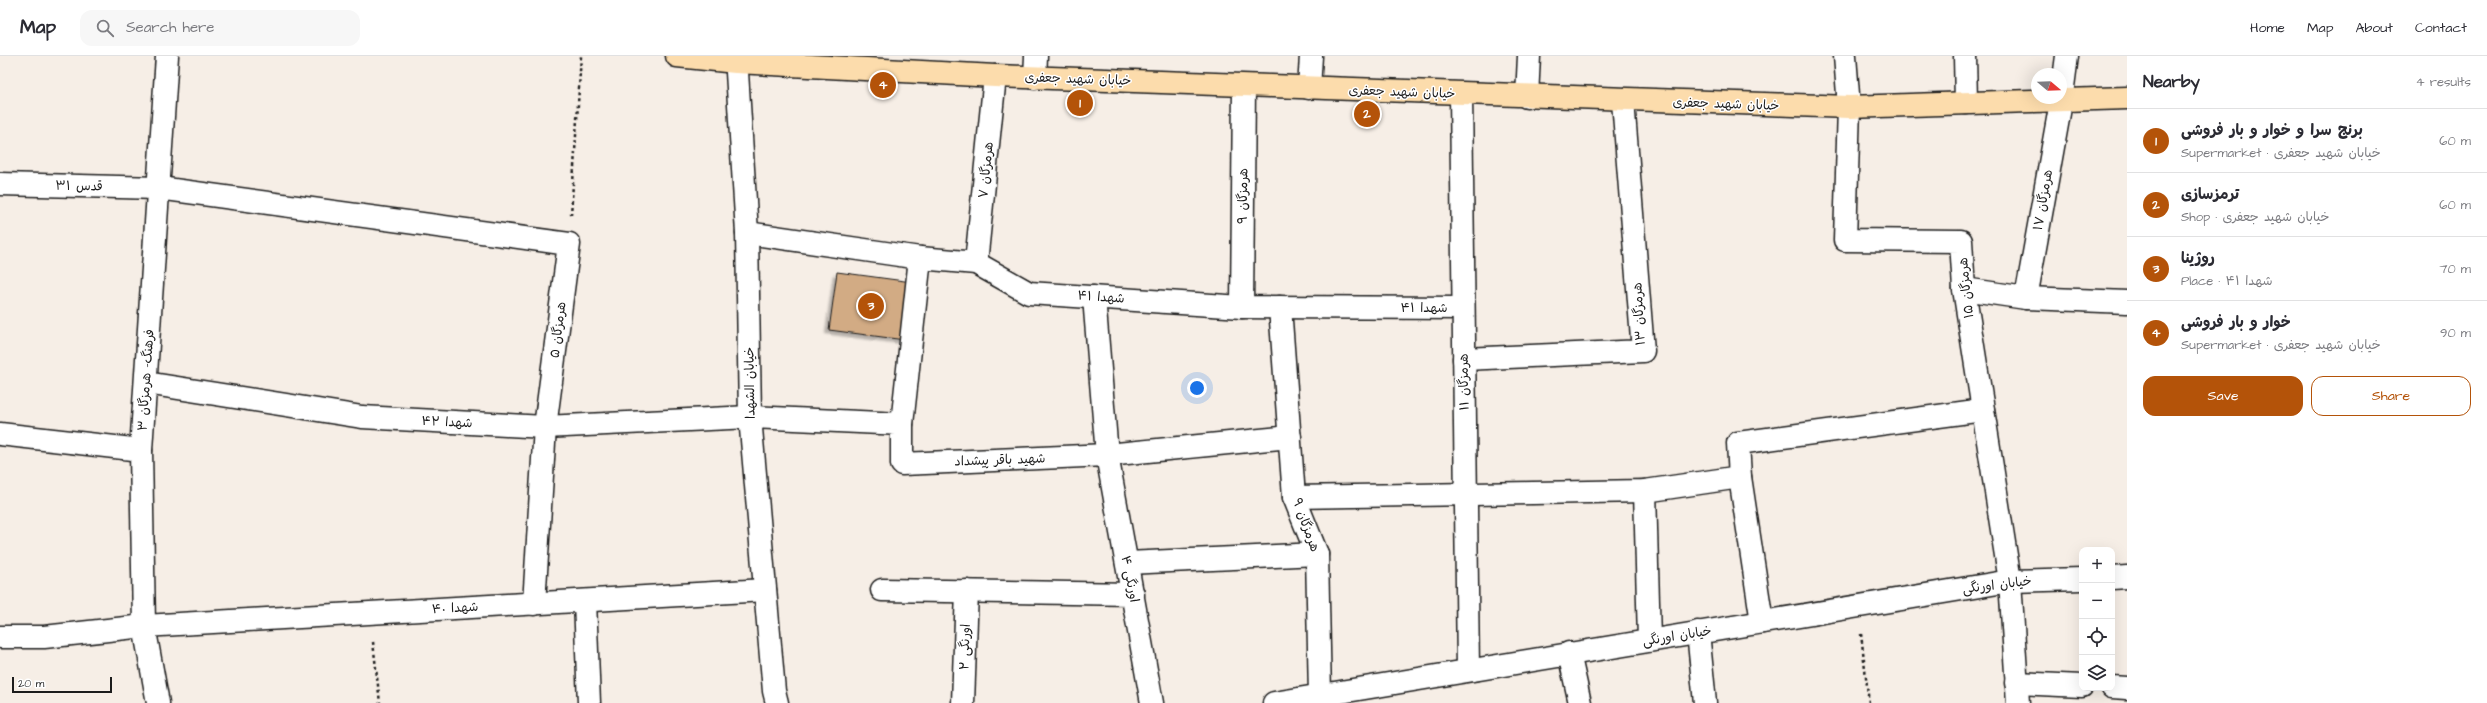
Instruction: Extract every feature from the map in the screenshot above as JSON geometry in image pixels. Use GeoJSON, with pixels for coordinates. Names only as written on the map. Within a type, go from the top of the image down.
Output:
{"type":"FeatureCollection","features":[{"type":"Feature","properties":{"kind":"main road","name":"خیابان شهید جعفری"},"geometry":{"type":"LineString","coordinates":[[677,56],[1035,78],[1527,97],[1850,108],[1966,103],[2031,102]]}},
{"type":"Feature","properties":{"kind":"main road","name":"خیابان شهید جعفری"},"geometry":{"type":"LineString","coordinates":[[2067,102],[2127,98]]}},
{"type":"Feature","properties":{"kind":"street","name":"فرهنگ- هرمزگان ۳"},"geometry":{"type":"LineString","coordinates":[[158,703],[144,626],[141,450],[167,56]]}},
{"type":"Feature","properties":{"kind":"street"},"geometry":{"type":"LineString","coordinates":[[1035,78],[1036,56]]}},
{"type":"Feature","properties":{"kind":"street"},"geometry":{"type":"LineString","coordinates":[[1309,88],[1311,56]]}},
{"type":"Feature","properties":{"kind":"street"},"geometry":{"type":"LineString","coordinates":[[1527,97],[1529,56]]}},
{"type":"Feature","properties":{"kind":"street"},"geometry":{"type":"LineString","coordinates":[[1845,56],[1850,108]]}},
{"type":"Feature","properties":{"kind":"street"},"geometry":{"type":"LineString","coordinates":[[1965,56],[1966,103]]}},
{"type":"Feature","properties":{"kind":"street","name":"هرمزگان ۱۷"},"geometry":{"type":"LineString","coordinates":[[2065,68],[2067,56]]}},
{"type":"Feature","properties":{"kind":"street","name":"خیابان الشهدا"},"geometry":{"type":"LineString","coordinates":[[736,59],[747,233],[750,417],[774,691],[777,703]]}},
{"type":"Feature","properties":{"kind":"street","name":"هرمزگان ۷"},"geometry":{"type":"LineString","coordinates":[[976,263],[995,76]]}},
{"type":"Feature","properties":{"kind":"street","name":"هرمزگان ۹"},"geometry":{"type":"LineString","coordinates":[[1242,307],[1244,86]]}},
{"type":"Feature","properties":{"kind":"street","name":"هرمزگان ۱۱"},"geometry":{"type":"LineString","coordinates":[[1461,94],[1468,670]]}},
{"type":"Feature","properties":{"kind":"street","name":"هرمزگان ۱۳"},"geometry":{"type":"LineString","coordinates":[[1464,358],[1643,351],[1623,100]]}},
{"type":"Feature","properties":{"kind":"street","name":"هرمزگان ۱۷"},"geometry":{"type":"LineString","coordinates":[[2026,298],[2061,104]]}},
{"type":"Feature","properties":{"kind":"street","name":"هرمزگان ۱۵"},"geometry":{"type":"LineString","coordinates":[[1850,108],[1845,240],[1961,241],[1964,289],[2010,581],[2017,693]]}},
{"type":"Feature","properties":{"kind":"street","name":"قدس ۳۱"},"geometry":{"type":"LineString","coordinates":[[0,184],[159,188],[569,244]]}},
{"type":"Feature","properties":{"kind":"street","name":"شهدا ۴۱"},"geometry":{"type":"LineString","coordinates":[[747,233],[920,258],[976,263],[1029,293],[1242,307],[1463,308]]}},
{"type":"Feature","properties":{"kind":"street","name":"هرمزگان ۵"},"geometry":{"type":"LineString","coordinates":[[534,604],[545,427],[569,244]]}},
{"type":"Feature","properties":{"kind":"street"},"geometry":{"type":"LineString","coordinates":[[750,417],[902,424],[920,258]]}},
{"type":"Feature","properties":{"kind":"street"},"geometry":{"type":"LineString","coordinates":[[1964,289],[2026,298],[2127,302]]}},
{"type":"Feature","properties":{"kind":"street","name":"اورنگی ۴"},"geometry":{"type":"LineString","coordinates":[[1094,297],[1108,455],[1152,703]]}},
{"type":"Feature","properties":{"kind":"street","name":"هرمزگان ۹"},"geometry":{"type":"LineString","coordinates":[[1280,307],[1294,497],[1317,554],[1320,696]]}},
{"type":"Feature","properties":{"kind":"street","name":"شهدا ۴۲"},"geometry":{"type":"LineString","coordinates":[[146,384],[362,417],[545,427],[750,417]]}},
{"type":"Feature","properties":{"kind":"street"},"geometry":{"type":"LineString","coordinates":[[1762,622],[1740,477],[1738,443],[1983,410]]}},
{"type":"Feature","properties":{"kind":"street","name":"شهید باقر پیشداد"},"geometry":{"type":"LineString","coordinates":[[902,424],[902,464],[1108,455],[1290,437]]}},
{"type":"Feature","properties":{"kind":"street"},"geometry":{"type":"LineString","coordinates":[[0,434],[141,450]]}},
{"type":"Feature","properties":{"kind":"street"},"geometry":{"type":"LineString","coordinates":[[1294,497],[1645,491],[1740,477]]}},
{"type":"Feature","properties":{"kind":"street"},"geometry":{"type":"LineString","coordinates":[[1645,491],[1649,640]]}},
{"type":"Feature","properties":{"kind":"street"},"geometry":{"type":"LineString","coordinates":[[1127,563],[1317,554]]}},
{"type":"Feature","properties":{"kind":"street"},"geometry":{"type":"LineString","coordinates":[[2115,578],[2127,577]]}},
{"type":"Feature","properties":{"kind":"street","name":"خیابان اورنگی"},"geometry":{"type":"LineString","coordinates":[[1275,703],[2010,581],[2079,579]]}},
{"type":"Feature","properties":{"kind":"street","name":"شهدا ۴۰"},"geometry":{"type":"LineString","coordinates":[[0,636],[44,637],[144,626],[765,590]]}},
{"type":"Feature","properties":{"kind":"street"},"geometry":{"type":"LineString","coordinates":[[882,590],[1133,594]]}},
{"type":"Feature","properties":{"kind":"street","name":"اورنگی ۲"},"geometry":{"type":"LineString","coordinates":[[963,703],[967,592]]}},
{"type":"Feature","properties":{"kind":"street"},"geometry":{"type":"LineString","coordinates":[[585,601],[589,703]]}},
{"type":"Feature","properties":{"kind":"street"},"geometry":{"type":"LineString","coordinates":[[1698,632],[1705,703]]}},
{"type":"Feature","properties":{"kind":"street"},"geometry":{"type":"LineString","coordinates":[[1569,653],[1580,703]]}},
{"type":"Feature","properties":{"kind":"street"},"geometry":{"type":"LineString","coordinates":[[2017,693],[2079,686]]}},
{"type":"Feature","properties":{"kind":"street"},"geometry":{"type":"LineString","coordinates":[[2115,687],[2127,688]]}},
{"type":"Feature","properties":{"kind":"path"},"geometry":{"type":"LineString","coordinates":[[569,244],[581,56]]}},
{"type":"Feature","properties":{"kind":"path"},"geometry":{"type":"LineString","coordinates":[[1857,606],[1869,703]]}},
{"type":"Feature","properties":{"kind":"path"},"geometry":{"type":"LineString","coordinates":[[370,613],[380,703]]}},
{"type":"Feature","properties":{"kind":"building"},"geometry":{"type":"Polygon","coordinates":[[[837,272],[912,282],[905,340],[829,330],[837,272]]]}},
{"type":"Feature","properties":{"kind":"place","name":"خوار و بار فروشی"},"geometry":{"type":"Point","coordinates":[883,85]}},
{"type":"Feature","properties":{"kind":"place","name":"برنج سرا و خوار و بار فروشی"},"geometry":{"type":"Point","coordinates":[1080,103]}},
{"type":"Feature","properties":{"kind":"place","name":"ترمزسازی"},"geometry":{"type":"Point","coordinates":[1367,114]}},
{"type":"Feature","properties":{"kind":"place","name":"روژینا"},"geometry":{"type":"Point","coordinates":[871,306]}}]}
